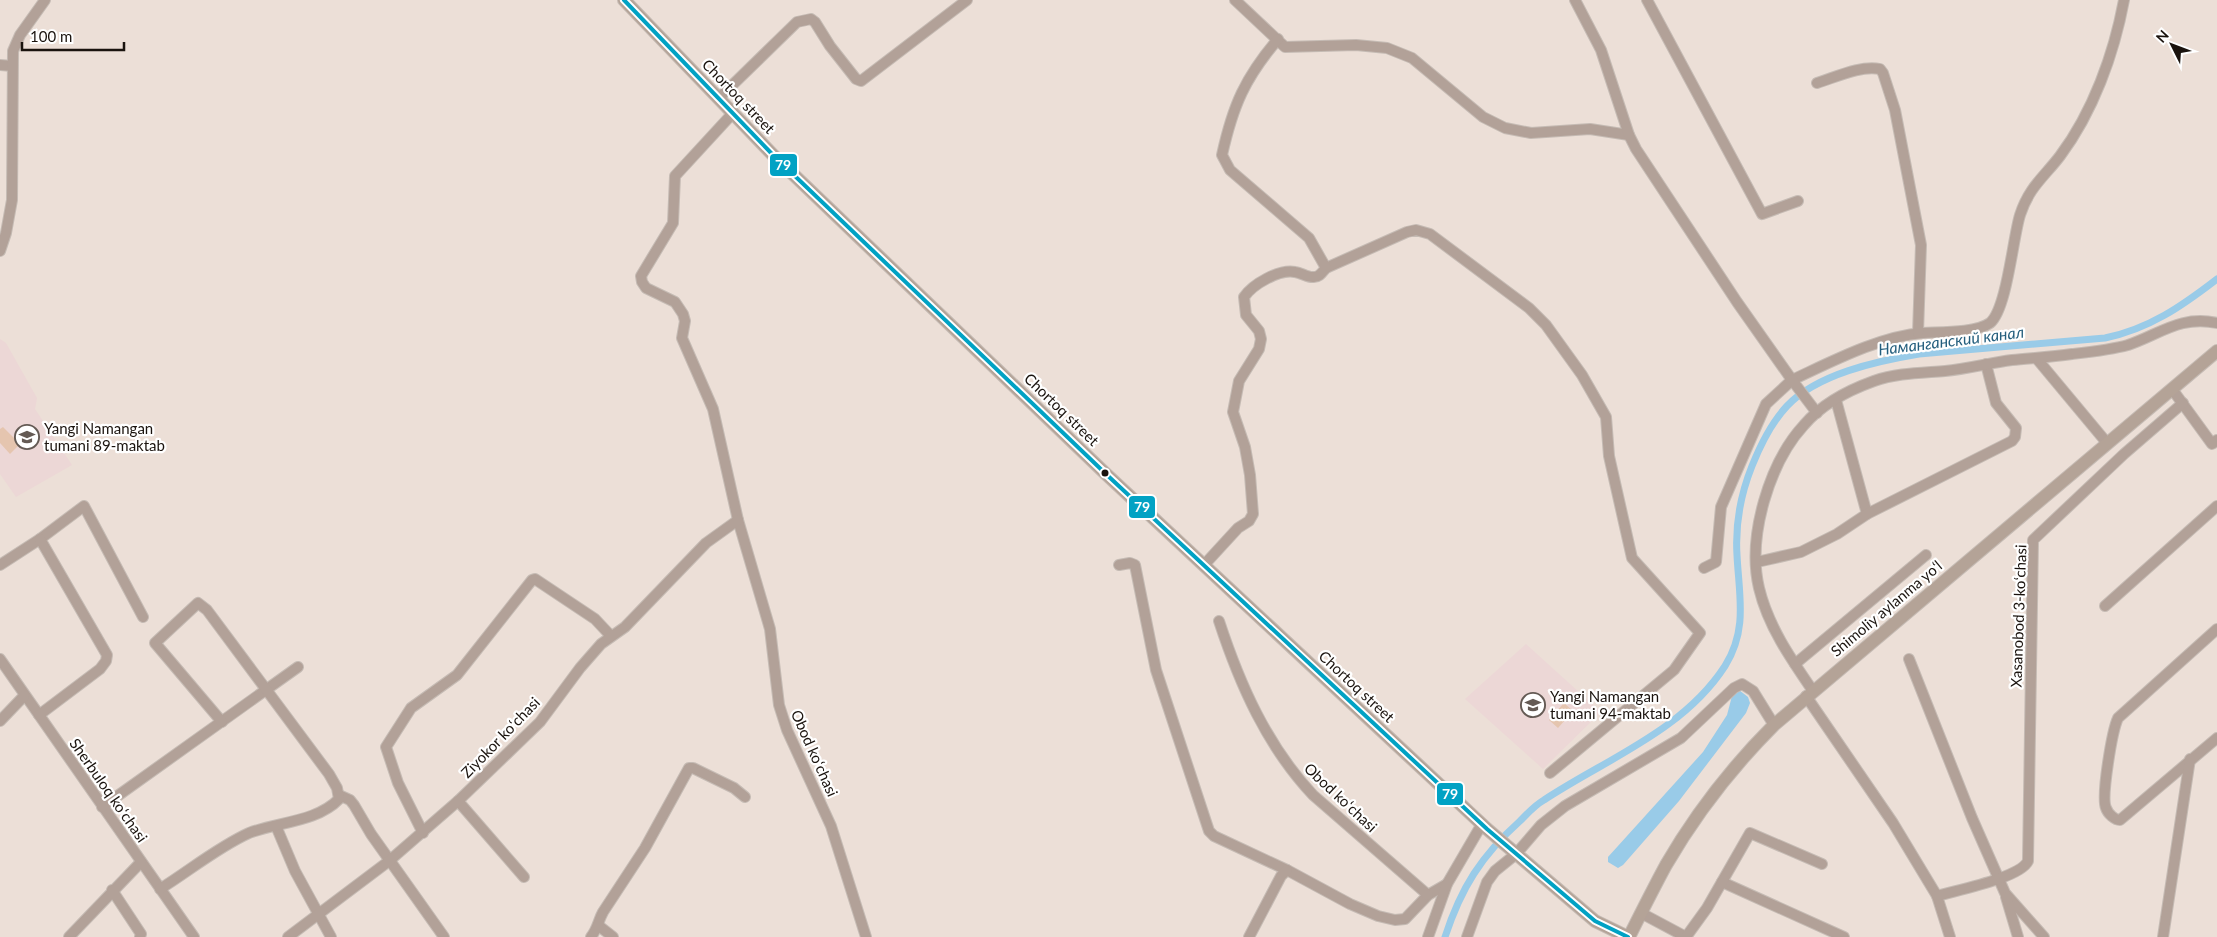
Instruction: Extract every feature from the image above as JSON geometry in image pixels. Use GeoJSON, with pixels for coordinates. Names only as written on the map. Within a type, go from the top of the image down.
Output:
{"type":"FeatureCollection","features":[{"type":"Feature","properties":{"kind":"main road","name":"Chortoq street"},"geometry":{"type":"LineString","coordinates":[[624,0],[780,162],[1204,565],[1514,853],[1595,921],[1628,937]]}},
{"type":"Feature","properties":{"kind":"main road","name":"Shimoliy aylanma yoʻl"},"geometry":{"type":"LineString","coordinates":[[1628,937],[1667,864],[1698,818],[1732,771],[1774,725],[2217,351]]}},
{"type":"Feature","properties":{"kind":"street"},"geometry":{"type":"LineString","coordinates":[[0,251],[6,234],[12,200],[13,51],[20,35],[45,0]]}},
{"type":"Feature","properties":{"kind":"street"},"geometry":{"type":"LineString","coordinates":[[719,98],[797,22],[804,19],[811,19],[816,22],[830,46],[856,79],[861,81],[967,0]]}},
{"type":"Feature","properties":{"kind":"street"},"geometry":{"type":"LineString","coordinates":[[1236,0],[1285,47],[1356,46],[1387,48],[1412,58],[1482,117],[1505,128],[1531,133],[1590,128],[1629,135]]}},
{"type":"Feature","properties":{"kind":"street"},"geometry":{"type":"LineString","coordinates":[[1575,0],[1601,50],[1629,135],[1636,149],[1687,228],[1815,411]]}},
{"type":"Feature","properties":{"kind":"street"},"geometry":{"type":"LineString","coordinates":[[1647,0],[1762,214],[1798,201]]}},
{"type":"Feature","properties":{"kind":"street"},"geometry":{"type":"LineString","coordinates":[[1704,568],[1716,562],[1721,507],[1766,404],[1794,382],[1842,357],[1887,341],[1918,334],[1980,328],[1990,322],[1996,314],[2010,264],[2020,215],[2039,178],[2060,157],[2086,115],[2104,70],[2124,0]]}},
{"type":"Feature","properties":{"kind":"street"},"geometry":{"type":"LineString","coordinates":[[1278,39],[1254,67],[1245,83],[1229,125],[1222,155],[1230,170],[1309,238],[1326,268]]}},
{"type":"Feature","properties":{"kind":"street"},"geometry":{"type":"LineString","coordinates":[[0,65],[12,66]]}},
{"type":"Feature","properties":{"kind":"street"},"geometry":{"type":"LineString","coordinates":[[1817,83],[1875,68],[1880,69],[1883,73],[1895,110],[1921,245],[1918,334]]}},
{"type":"Feature","properties":{"kind":"street","name":"Obod koʻchasi"},"geometry":{"type":"LineString","coordinates":[[733,113],[675,176],[674,223],[641,276],[646,288],[675,302],[683,314],[682,338],[713,409],[738,520],[770,629],[778,705],[787,730],[831,826],[866,937]]}},
{"type":"Feature","properties":{"kind":"street"},"geometry":{"type":"LineString","coordinates":[[1204,565],[1254,514],[1245,447],[1233,412],[1239,381],[1259,349],[1261,339],[1259,331],[1246,315],[1244,297],[1250,290],[1273,275],[1294,272],[1312,278],[1318,276],[1326,268],[1407,232],[1416,230],[1430,234],[1529,308],[1546,325],[1603,409],[1606,417],[1610,456],[1632,558],[1700,633],[1674,670],[1550,773]]}},
{"type":"Feature","properties":{"kind":"street"},"geometry":{"type":"LineString","coordinates":[[1950,937],[1937,896],[1810,694],[1795,664],[1779,640],[1762,597],[1758,586],[1757,537],[1761,510],[1772,476],[1803,425],[1815,411],[1874,381],[1907,373],[1946,371],[2126,345],[2186,321],[2198,319],[2217,323]]}},
{"type":"Feature","properties":{"kind":"street"},"geometry":{"type":"LineString","coordinates":[[2038,359],[2107,443]]}},
{"type":"Feature","properties":{"kind":"street"},"geometry":{"type":"LineString","coordinates":[[1757,562],[1801,552],[1837,534],[1867,514],[2007,445],[2015,437],[2016,428],[1996,404],[1986,364]]}},
{"type":"Feature","properties":{"kind":"street"},"geometry":{"type":"LineString","coordinates":[[2172,389],[2215,444]]}},
{"type":"Feature","properties":{"kind":"street"},"geometry":{"type":"LineString","coordinates":[[1836,400],[1867,514]]}},
{"type":"Feature","properties":{"kind":"street","name":"Xasanobod 3-koʻchasi"},"geometry":{"type":"LineString","coordinates":[[1937,896],[2000,878],[2024,868],[2028,861],[2033,540],[2124,454],[2182,404]]}},
{"type":"Feature","properties":{"kind":"street"},"geometry":{"type":"LineString","coordinates":[[0,565],[84,506],[143,617]]}},
{"type":"Feature","properties":{"kind":"street"},"geometry":{"type":"LineString","coordinates":[[2105,606],[2217,506]]}},
{"type":"Feature","properties":{"kind":"street","name":"Ziyokor koʻchasi"},"geometry":{"type":"LineString","coordinates":[[288,937],[424,833],[540,722],[580,668],[610,635],[625,626],[706,543],[738,520]]}},
{"type":"Feature","properties":{"kind":"street"},"geometry":{"type":"LineString","coordinates":[[39,715],[100,669],[106,661],[106,655],[40,538]]}},
{"type":"Feature","properties":{"kind":"street"},"geometry":{"type":"LineString","coordinates":[[1795,664],[1926,555]]}},
{"type":"Feature","properties":{"kind":"street"},"geometry":{"type":"LineString","coordinates":[[1119,565],[1130,563],[1135,565],[1156,671],[1209,831],[1217,839],[1287,870],[1350,904],[1378,916],[1395,920],[1405,919],[1428,895],[1448,884]]}},
{"type":"Feature","properties":{"kind":"street"},"geometry":{"type":"LineString","coordinates":[[424,833],[398,783],[386,747],[411,708],[457,675],[532,580],[535,579],[595,619],[610,635]]}},
{"type":"Feature","properties":{"kind":"street"},"geometry":{"type":"LineString","coordinates":[[160,890],[239,838],[332,806],[339,799],[330,774],[207,610],[198,603],[155,643],[222,722]]}},
{"type":"Feature","properties":{"kind":"street","name":"Obod koʻchasi"},"geometry":{"type":"LineString","coordinates":[[1219,621],[1235,666],[1258,718],[1269,738],[1296,777],[1313,795],[1428,895]]}},
{"type":"Feature","properties":{"kind":"street"},"geometry":{"type":"LineString","coordinates":[[2216,633],[2118,718],[2112,734],[2104,801],[2108,812],[2115,819],[2120,820],[2217,738]]}},
{"type":"Feature","properties":{"kind":"street"},"geometry":{"type":"LineString","coordinates":[[1909,658],[1972,818],[2000,878],[2018,937]]}},
{"type":"Feature","properties":{"kind":"street","name":"Sherbuloq koʻchasi"},"geometry":{"type":"LineString","coordinates":[[0,659],[194,937]]}},
{"type":"Feature","properties":{"kind":"street"},"geometry":{"type":"LineString","coordinates":[[102,807],[298,667]]}},
{"type":"Feature","properties":{"kind":"street"},"geometry":{"type":"LineString","coordinates":[[1467,937],[1487,882],[1495,871],[1541,825],[1565,806],[1681,738],[1734,688],[1742,684],[1753,691],[1774,725]]}},
{"type":"Feature","properties":{"kind":"street"},"geometry":{"type":"LineString","coordinates":[[0,720],[24,696]]}},
{"type":"Feature","properties":{"kind":"street"},"geometry":{"type":"LineString","coordinates":[[2163,937],[2190,759]]}},
{"type":"Feature","properties":{"kind":"street"},"geometry":{"type":"LineString","coordinates":[[591,937],[599,926],[599,919],[645,848],[689,768],[710,776],[745,797]]}},
{"type":"Feature","properties":{"kind":"street"},"geometry":{"type":"LineString","coordinates":[[339,795],[350,800],[354,805],[389,861],[444,937]]}},
{"type":"Feature","properties":{"kind":"street"},"geometry":{"type":"LineString","coordinates":[[458,801],[524,877]]}},
{"type":"Feature","properties":{"kind":"street"},"geometry":{"type":"LineString","coordinates":[[276,826],[317,915],[331,937]]}},
{"type":"Feature","properties":{"kind":"street"},"geometry":{"type":"LineString","coordinates":[[1428,937],[1448,884],[1485,827]]}},
{"type":"Feature","properties":{"kind":"street"},"geometry":{"type":"LineString","coordinates":[[1641,913],[1686,937],[1722,882],[1750,833],[1822,864]]}},
{"type":"Feature","properties":{"kind":"street"},"geometry":{"type":"LineString","coordinates":[[69,937],[112,890],[141,862]]}},
{"type":"Feature","properties":{"kind":"street"},"geometry":{"type":"LineString","coordinates":[[1250,937],[1281,876],[1287,870]]}},
{"type":"Feature","properties":{"kind":"street"},"geometry":{"type":"LineString","coordinates":[[1722,882],[1844,937]]}},
{"type":"Feature","properties":{"kind":"street"},"geometry":{"type":"LineString","coordinates":[[112,890],[138,927],[141,934],[140,937]]}},
{"type":"Feature","properties":{"kind":"street"},"geometry":{"type":"LineString","coordinates":[[2005,893],[2044,937]]}},
{"type":"Feature","properties":{"kind":"street"},"geometry":{"type":"LineString","coordinates":[[599,926],[613,937]]}},
{"type":"Feature","properties":{"kind":"shaded area","name":"Yangi Namangan tumani 89-maktab"},"geometry":{"type":"Polygon","coordinates":[[[0,339],[6,343],[37,398],[35,409],[72,465],[16,497],[0,474],[0,339]]]}},
{"type":"Feature","properties":{"kind":"shaded area"},"geometry":{"type":"Polygon","coordinates":[[[3,427],[20,444],[10,454],[0,443],[0,429],[3,427]]]}},
{"type":"Feature","properties":{"kind":"shaded area","name":"Yangi Namangan tumani 94-maktab"},"geometry":{"type":"Polygon","coordinates":[[[1526,644],[1601,712],[1543,769],[1465,699],[1526,644]]]}},
{"type":"Feature","properties":{"kind":"shaded area"},"geometry":{"type":"Polygon","coordinates":[[[1564,703],[1573,711],[1558,728],[1549,720],[1564,703]]]}},
{"type":"Feature","properties":{"kind":"water"},"geometry":{"type":"Polygon","coordinates":[[[1739,690],[1748,697],[1750,703],[1746,713],[1679,801],[1623,865],[1618,868],[1608,862],[1608,857],[1703,752],[1727,715],[1732,696],[1739,690]]]}},
{"type":"Feature","properties":{"kind":"waterway","name":"Наманганский канал"},"geometry":{"type":"LineString","coordinates":[[1445,937],[1465,888],[1483,860],[1506,834],[1541,802],[1666,726],[1688,709],[1708,689],[1725,666],[1737,639],[1739,625],[1740,598],[1737,532],[1744,488],[1762,443],[1771,427],[1787,406],[1814,385],[1831,377],[1867,365],[1902,357],[2105,338],[2121,334],[2151,322],[2178,307],[2217,279]]}},
{"type":"Feature","properties":{"kind":"transit line","name":"79"},"geometry":{"type":"LineString","coordinates":[[624,0],[773,155],[1107,475],[1487,829],[1595,921],[1628,937]]}},
{"type":"Feature","properties":{"kind":"place","name":"Yangi Namangan tumani 89-maktab"},"geometry":{"type":"Point","coordinates":[27,437]}},
{"type":"Feature","properties":{"kind":"place","name":"Yangi Namangan tumani 94-maktab"},"geometry":{"type":"Point","coordinates":[1533,705]}}]}
